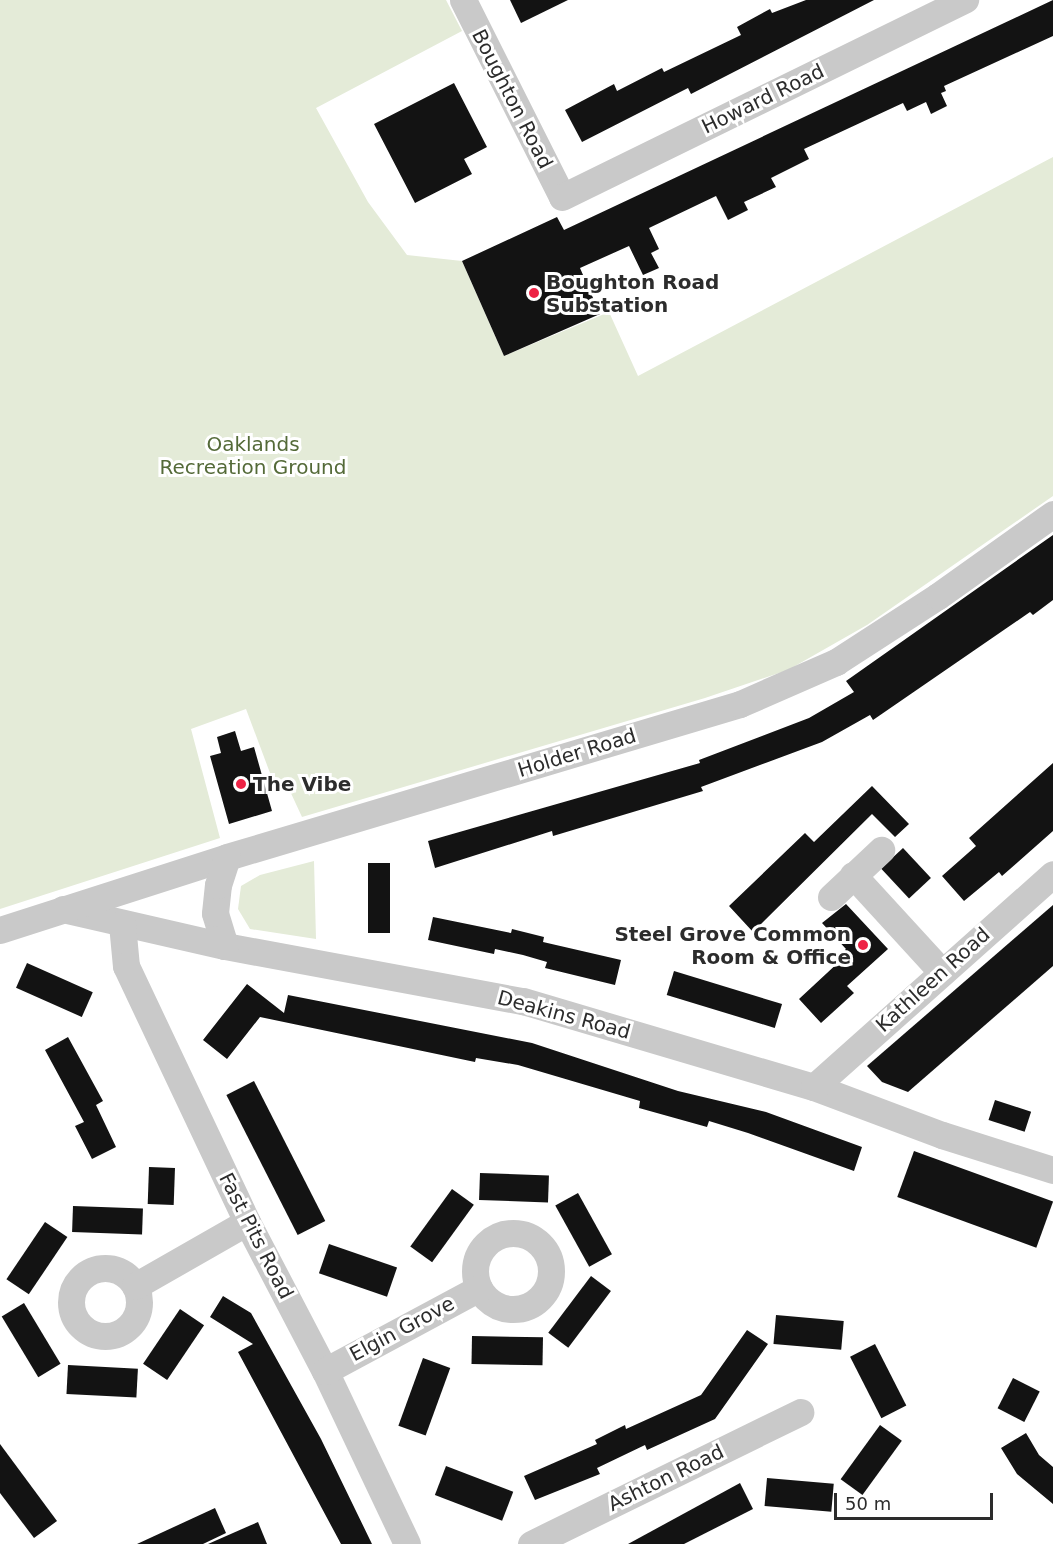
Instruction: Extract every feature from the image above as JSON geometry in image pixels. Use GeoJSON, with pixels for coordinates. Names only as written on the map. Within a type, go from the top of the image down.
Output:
{"type":"FeatureCollection","features":[{"type":"Feature","properties":{"kind":"street","name":"Boughton Road"},"geometry":{"type":"LineString","coordinates":[[463,0],[562,197]]}},
{"type":"Feature","properties":{"kind":"street","name":"Howard Road"},"geometry":{"type":"LineString","coordinates":[[562,197],[965,0]]}},
{"type":"Feature","properties":{"kind":"street","name":"Holder Road"},"geometry":{"type":"LineString","coordinates":[[0,930],[227,857],[762,695],[836,662],[938,596],[1053,514]]}},
{"type":"Feature","properties":{"kind":"street"},"geometry":{"type":"LineString","coordinates":[[831,897],[881,850]]}},
{"type":"Feature","properties":{"kind":"street"},"geometry":{"type":"LineString","coordinates":[[225,946],[215,913],[218,885],[227,857]]}},
{"type":"Feature","properties":{"kind":"street","name":"Kathleen Road"},"geometry":{"type":"LineString","coordinates":[[814,1087],[1053,874]]}},
{"type":"Feature","properties":{"kind":"street"},"geometry":{"type":"LineString","coordinates":[[853,876],[942,972]]}},
{"type":"Feature","properties":{"kind":"street","name":"Deakins Road"},"geometry":{"type":"LineString","coordinates":[[63,909],[225,946],[523,1001],[814,1087],[942,1135],[1053,1170]]}},
{"type":"Feature","properties":{"kind":"street","name":"Fast Pits Road"},"geometry":{"type":"LineString","coordinates":[[122,924],[126,966],[247,1222],[326,1371],[407,1544]]}},
{"type":"Feature","properties":{"kind":"street"},"geometry":{"type":"LineString","coordinates":[[135,1286],[247,1222]]}},
{"type":"Feature","properties":{"kind":"street","name":"Elgin Grove"},"geometry":{"type":"LineString","coordinates":[[326,1371],[479,1288]]}},
{"type":"Feature","properties":{"kind":"street","name":"Ashton Road"},"geometry":{"type":"LineString","coordinates":[[531,1544],[800,1412]]}},
{"type":"Feature","properties":{"kind":"green space","name":"Oaklands Recreation Ground"},"geometry":{"type":"Polygon","coordinates":[[[0,0],[446,0],[462,31],[316,108],[368,202],[407,255],[462,261],[504,356],[609,312],[638,376],[1053,157],[1053,496],[867,625],[788,670],[705,698],[302,817],[289,789],[270,773],[246,709],[191,729],[220,838],[0,909],[0,0]]]}},
{"type":"Feature","properties":{"kind":"green space"},"geometry":{"type":"Polygon","coordinates":[[[314,861],[316,939],[250,929],[238,909],[241,886],[260,875],[314,861]]]}},
{"type":"Feature","properties":{"kind":"building"},"geometry":{"type":"Polygon","coordinates":[[[510,0],[568,0],[521,23],[510,0]]]}},
{"type":"Feature","properties":{"kind":"building"},"geometry":{"type":"Polygon","coordinates":[[[806,0],[874,0],[691,94],[688,88],[582,142],[565,110],[614,84],[617,91],[662,68],[664,72],[741,35],[737,27],[770,9],[772,13],[806,0]]]}},
{"type":"Feature","properties":{"kind":"building"},"geometry":{"type":"Polygon","coordinates":[[[1053,0],[1053,36],[944,86],[946,91],[941,93],[947,106],[931,114],[926,102],[907,111],[903,103],[804,149],[809,159],[771,178],[776,187],[744,202],[748,210],[728,220],[716,196],[649,228],[659,249],[651,253],[659,268],[643,275],[629,246],[580,268],[600,314],[504,356],[462,261],[557,217],[564,230],[1053,0]]]}},
{"type":"Feature","properties":{"kind":"building"},"geometry":{"type":"Polygon","coordinates":[[[454,83],[487,147],[464,159],[472,174],[415,203],[374,124],[454,83]]]}},
{"type":"Feature","properties":{"kind":"building"},"geometry":{"type":"Polygon","coordinates":[[[1053,535],[1053,600],[1033,615],[1030,612],[873,720],[870,715],[822,742],[701,787],[703,791],[553,836],[552,831],[435,868],[428,841],[700,763],[699,760],[809,718],[854,692],[846,681],[1053,535]]]}},
{"type":"Feature","properties":{"kind":"building","name":"The Vibe"},"geometry":{"type":"Polygon","coordinates":[[[235,731],[241,751],[254,747],[272,811],[229,824],[210,756],[221,753],[217,737],[235,731]]]}},
{"type":"Feature","properties":{"kind":"building"},"geometry":{"type":"Polygon","coordinates":[[[1053,763],[1053,831],[1002,876],[999,872],[964,901],[942,876],[976,846],[969,838],[1053,763]]]}},
{"type":"Feature","properties":{"kind":"building"},"geometry":{"type":"Polygon","coordinates":[[[872,786],[909,824],[895,837],[872,814],[753,932],[729,906],[805,833],[814,842],[872,786]]]}},
{"type":"Feature","properties":{"kind":"building"},"geometry":{"type":"Polygon","coordinates":[[[903,848],[931,878],[909,898],[881,868],[903,848]]]}},
{"type":"Feature","properties":{"kind":"building"},"geometry":{"type":"Polygon","coordinates":[[[368,863],[390,863],[390,933],[368,933],[368,863]]]}},
{"type":"Feature","properties":{"kind":"building"},"geometry":{"type":"Polygon","coordinates":[[[846,904],[888,949],[847,986],[854,993],[821,1023],[799,999],[841,960],[838,956],[846,949],[822,923],[846,904]]]}},
{"type":"Feature","properties":{"kind":"building"},"geometry":{"type":"Polygon","coordinates":[[[1053,905],[1053,966],[908,1092],[882,1082],[867,1066],[1053,905]]]}},
{"type":"Feature","properties":{"kind":"building"},"geometry":{"type":"Polygon","coordinates":[[[433,917],[511,933],[512,929],[544,937],[543,942],[621,960],[615,985],[545,968],[547,962],[523,955],[495,949],[494,954],[428,940],[433,917]]]}},
{"type":"Feature","properties":{"kind":"building"},"geometry":{"type":"Polygon","coordinates":[[[27,963],[93,992],[82,1017],[16,988],[27,963]]]}},
{"type":"Feature","properties":{"kind":"building"},"geometry":{"type":"Polygon","coordinates":[[[674,971],[782,1004],[775,1028],[667,995],[674,971]]]}},
{"type":"Feature","properties":{"kind":"building"},"geometry":{"type":"Polygon","coordinates":[[[247,984],[284,1013],[288,995],[532,1043],[678,1091],[766,1112],[862,1147],[854,1171],[709,1121],[707,1127],[639,1108],[640,1101],[518,1065],[476,1058],[475,1062],[260,1017],[227,1059],[203,1040],[247,984]]]}},
{"type":"Feature","properties":{"kind":"building"},"geometry":{"type":"Polygon","coordinates":[[[68,1037],[103,1101],[96,1105],[116,1147],[92,1159],[75,1126],[84,1122],[45,1050],[68,1037]]]}},
{"type":"Feature","properties":{"kind":"building"},"geometry":{"type":"Polygon","coordinates":[[[254,1081],[325,1221],[298,1235],[226,1095],[254,1081]]]}},
{"type":"Feature","properties":{"kind":"building"},"geometry":{"type":"Polygon","coordinates":[[[995,1100],[1031,1112],[1025,1132],[989,1120],[995,1100]]]}},
{"type":"Feature","properties":{"kind":"building"},"geometry":{"type":"Polygon","coordinates":[[[914,1151],[1053,1202],[1036,1248],[897,1197],[914,1151]]]}},
{"type":"Feature","properties":{"kind":"building"},"geometry":{"type":"Polygon","coordinates":[[[149,1167],[175,1168],[174,1205],[148,1204],[149,1167]]]}},
{"type":"Feature","properties":{"kind":"building"},"geometry":{"type":"Polygon","coordinates":[[[480,1173],[549,1175],[548,1202],[479,1200],[480,1173]]]}},
{"type":"Feature","properties":{"kind":"building"},"geometry":{"type":"Polygon","coordinates":[[[452,1189],[474,1205],[432,1262],[410,1246],[452,1189]]]}},
{"type":"Feature","properties":{"kind":"building"},"geometry":{"type":"Polygon","coordinates":[[[578,1193],[612,1254],[589,1267],[555,1206],[578,1193]]]}},
{"type":"Feature","properties":{"kind":"building"},"geometry":{"type":"Polygon","coordinates":[[[73,1206],[143,1208],[142,1234],[72,1232],[73,1206]]]}},
{"type":"Feature","properties":{"kind":"building"},"geometry":{"type":"Polygon","coordinates":[[[45,1222],[67,1237],[29,1294],[6,1279],[45,1222]]]}},
{"type":"Feature","properties":{"kind":"building"},"geometry":{"type":"Polygon","coordinates":[[[329,1244],[397,1267],[387,1297],[319,1273],[329,1244]]]}},
{"type":"Feature","properties":{"kind":"building"},"geometry":{"type":"Polygon","coordinates":[[[591,1276],[611,1291],[568,1348],[548,1333],[591,1276]]]}},
{"type":"Feature","properties":{"kind":"building"},"geometry":{"type":"Polygon","coordinates":[[[223,1296],[251,1313],[321,1439],[372,1544],[341,1544],[238,1352],[253,1344],[210,1317],[223,1296]]]}},
{"type":"Feature","properties":{"kind":"building"},"geometry":{"type":"Polygon","coordinates":[[[24,1303],[61,1364],[38,1377],[2,1316],[24,1303]]]}},
{"type":"Feature","properties":{"kind":"building"},"geometry":{"type":"Polygon","coordinates":[[[180,1309],[204,1325],[167,1380],[143,1364],[180,1309]]]}},
{"type":"Feature","properties":{"kind":"building"},"geometry":{"type":"Polygon","coordinates":[[[776,1315],[844,1321],[841,1350],[773,1344],[776,1315]]]}},
{"type":"Feature","properties":{"kind":"building"},"geometry":{"type":"Polygon","coordinates":[[[747,1330],[768,1344],[715,1419],[647,1450],[645,1445],[597,1468],[600,1474],[535,1500],[524,1476],[597,1444],[595,1440],[625,1425],[626,1429],[701,1395],[747,1330]]]}},
{"type":"Feature","properties":{"kind":"building"},"geometry":{"type":"Polygon","coordinates":[[[472,1336],[543,1337],[543,1365],[472,1364],[472,1336]]]}},
{"type":"Feature","properties":{"kind":"building"},"geometry":{"type":"Polygon","coordinates":[[[875,1344],[906,1405],[881,1418],[850,1357],[875,1344]]]}},
{"type":"Feature","properties":{"kind":"building"},"geometry":{"type":"Polygon","coordinates":[[[423,1358],[450,1368],[426,1436],[398,1426],[423,1358]]]}},
{"type":"Feature","properties":{"kind":"building"},"geometry":{"type":"Polygon","coordinates":[[[68,1365],[138,1369],[136,1398],[66,1394],[68,1365]]]}},
{"type":"Feature","properties":{"kind":"building"},"geometry":{"type":"Polygon","coordinates":[[[1013,1378],[1040,1392],[1024,1422],[998,1408],[1013,1378]]]}},
{"type":"Feature","properties":{"kind":"building"},"geometry":{"type":"Polygon","coordinates":[[[880,1425],[902,1441],[862,1495],[841,1479],[880,1425]]]}},
{"type":"Feature","properties":{"kind":"building"},"geometry":{"type":"Polygon","coordinates":[[[1026,1433],[1039,1455],[1053,1467],[1053,1504],[1017,1474],[1001,1448],[1026,1433]]]}},
{"type":"Feature","properties":{"kind":"building"},"geometry":{"type":"Polygon","coordinates":[[[0,1444],[57,1521],[34,1538],[0,1493],[0,1444]]]}},
{"type":"Feature","properties":{"kind":"building"},"geometry":{"type":"Polygon","coordinates":[[[446,1466],[513,1492],[502,1521],[435,1495],[446,1466]]]}},
{"type":"Feature","properties":{"kind":"building"},"geometry":{"type":"Polygon","coordinates":[[[767,1478],[834,1484],[831,1512],[765,1506],[767,1478]]]}},
{"type":"Feature","properties":{"kind":"building"},"geometry":{"type":"Polygon","coordinates":[[[740,1483],[753,1509],[684,1544],[628,1544],[740,1483]]]}},
{"type":"Feature","properties":{"kind":"building"},"geometry":{"type":"Polygon","coordinates":[[[215,1508],[226,1533],[203,1544],[137,1544],[215,1508]]]}},
{"type":"Feature","properties":{"kind":"building"},"geometry":{"type":"Polygon","coordinates":[[[258,1522],[267,1544],[208,1544],[258,1522]]]}},
{"type":"Feature","properties":{"kind":"place","name":"Boughton Road Substation"},"geometry":{"type":"Point","coordinates":[534,293]}},
{"type":"Feature","properties":{"kind":"place","name":"The Vibe"},"geometry":{"type":"Point","coordinates":[241,784]}},
{"type":"Feature","properties":{"kind":"place","name":"Steel Grove Common Room & Office"},"geometry":{"type":"Point","coordinates":[863,945]}}]}
